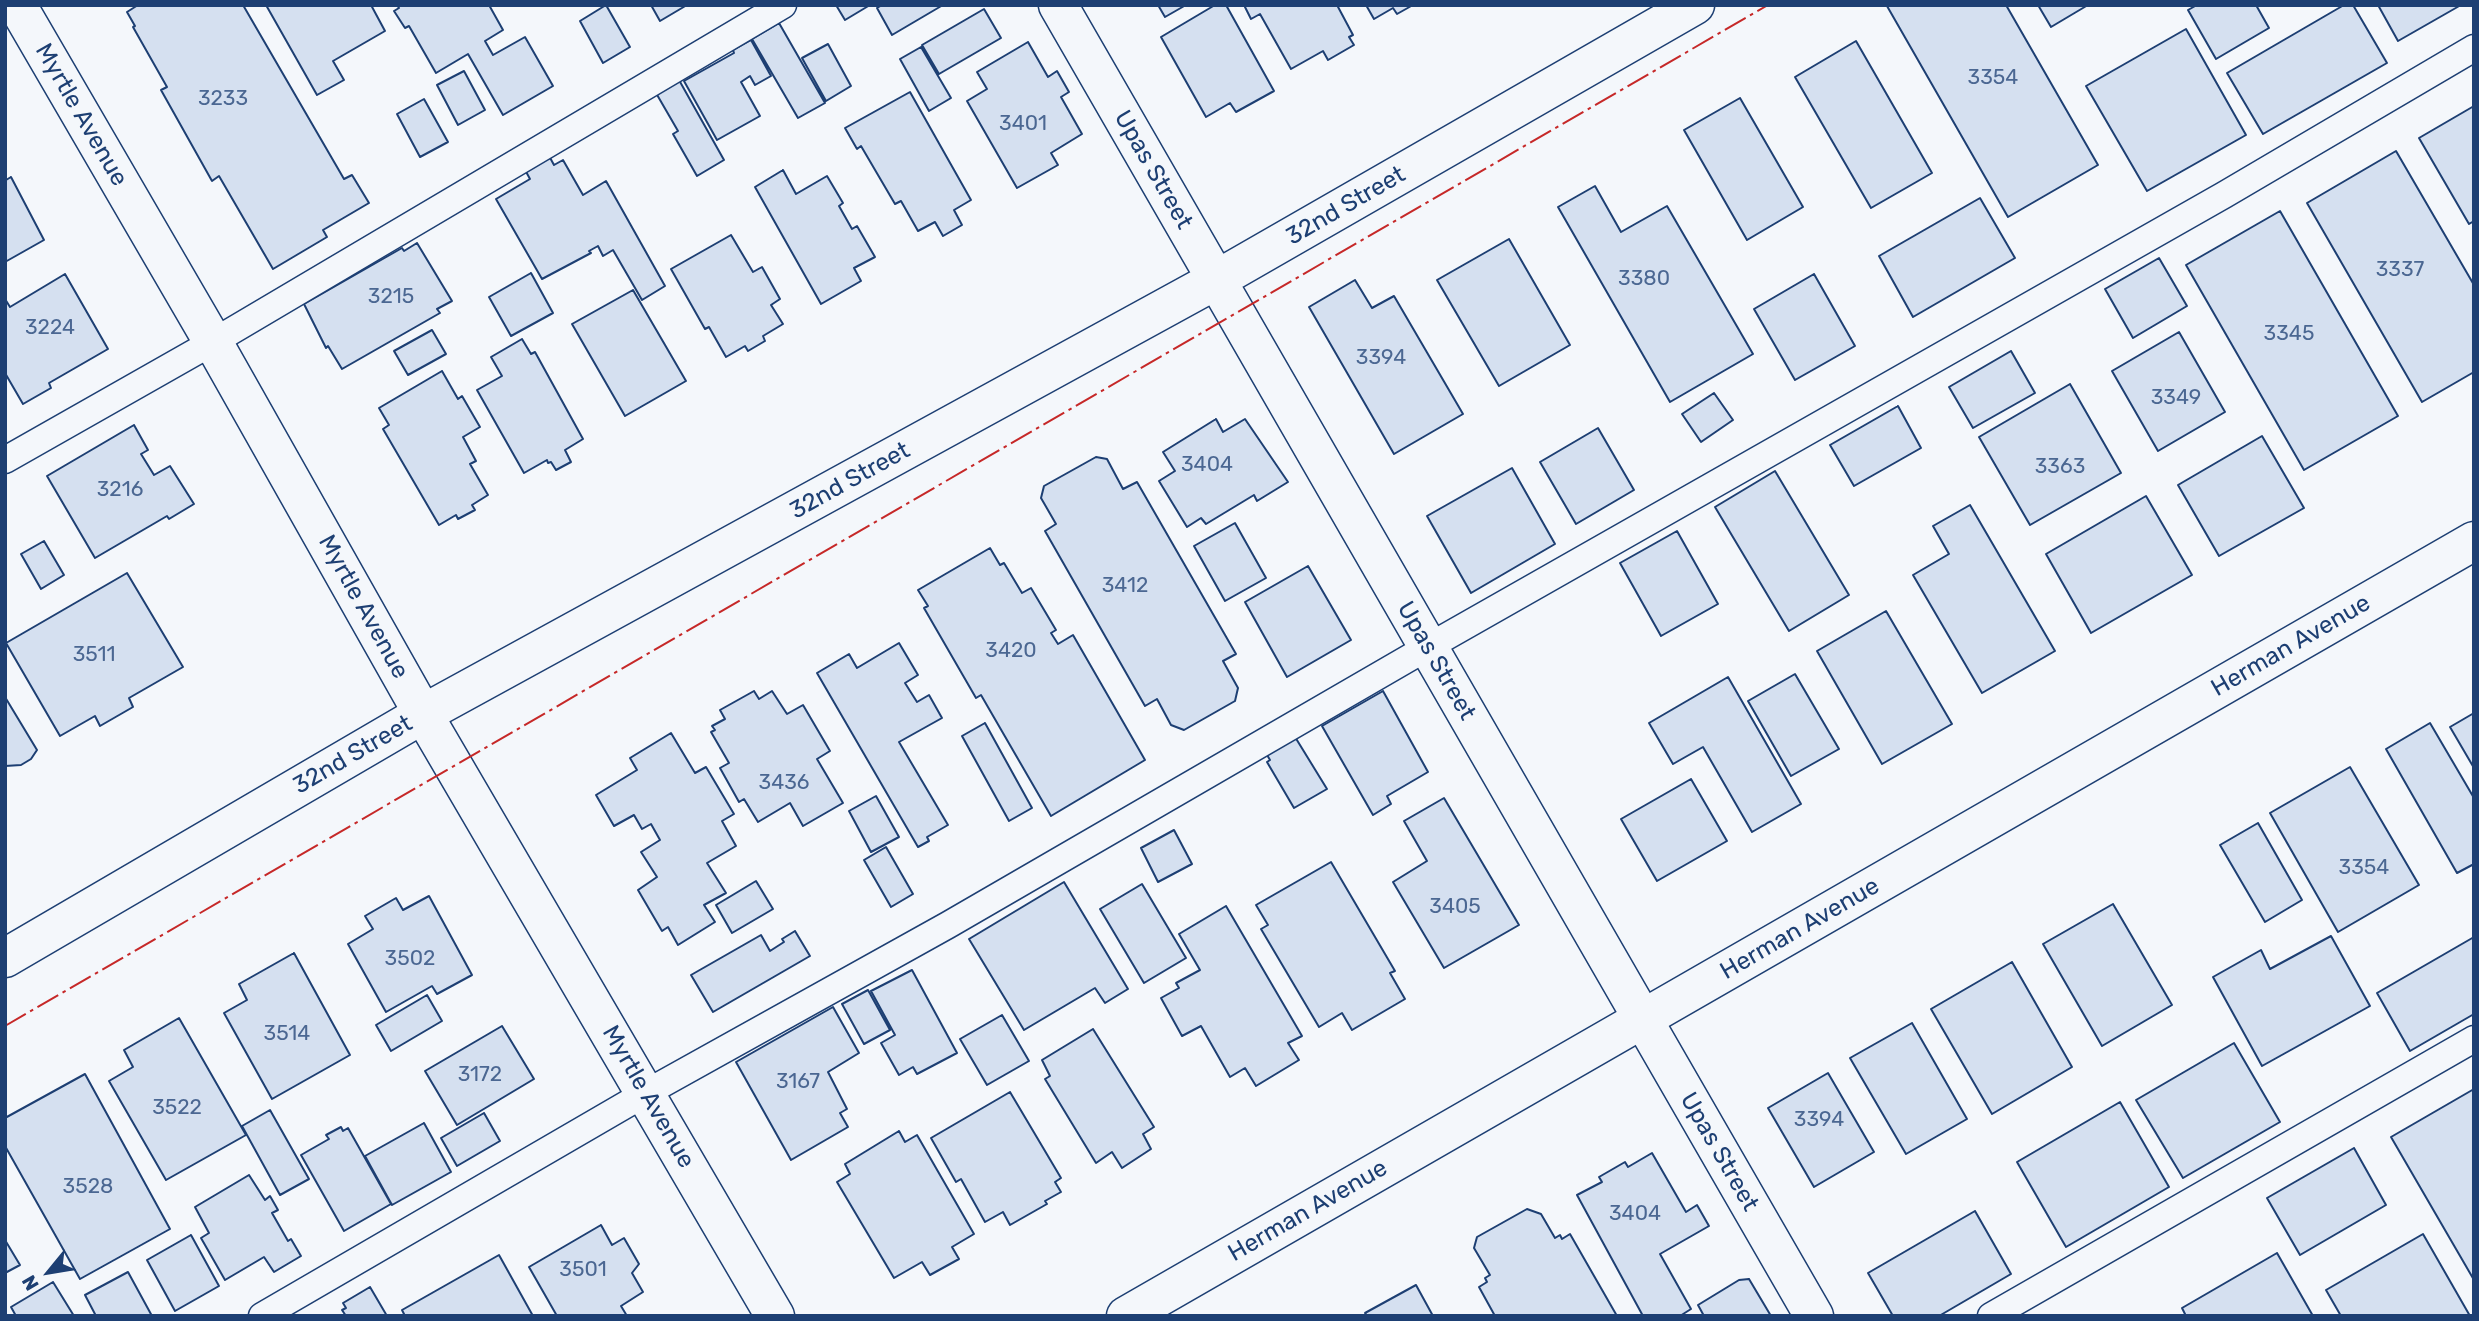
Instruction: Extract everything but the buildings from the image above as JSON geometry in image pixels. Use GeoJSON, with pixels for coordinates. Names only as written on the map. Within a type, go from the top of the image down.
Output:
{"type":"FeatureCollection","features":[{"type":"Feature","properties":{"kind":"street","name":"Myrtle Avenue"},"geometry":{"type":"LineString","coordinates":[[17,5],[213,342],[423,714],[775,1316]]}},
{"type":"Feature","properties":{"kind":"street","name":"Upas Street"},"geometry":{"type":"LineString","coordinates":[[1058,5],[1814,1316]]}},
{"type":"Feature","properties":{"kind":"street","name":"32nd Street"},"geometry":{"type":"LineString","coordinates":[[5,958],[423,714],[1216,281],[1695,5]]}},
{"type":"Feature","properties":{"kind":"street","name":"Herman Avenue"},"geometry":{"type":"LineString","coordinates":[[1126,1316],[2474,541]]}},
{"type":"Feature","properties":{"kind":"lane"},"geometry":{"type":"LineString","coordinates":[[5,460],[213,342],[783,5]]}},
{"type":"Feature","properties":{"kind":"lane"},"geometry":{"type":"LineString","coordinates":[[262,1316],[646,1093],[948,925],[1428,647],[2224,195],[2474,48]]}},
{"type":"Feature","properties":{"kind":"lane"},"geometry":{"type":"LineString","coordinates":[[1991,1316],[2474,1039]]}},
{"type":"Feature","properties":{"kind":"power"},"geometry":{"type":"LineString","coordinates":[[5,1026],[1768,5]]}}]}
